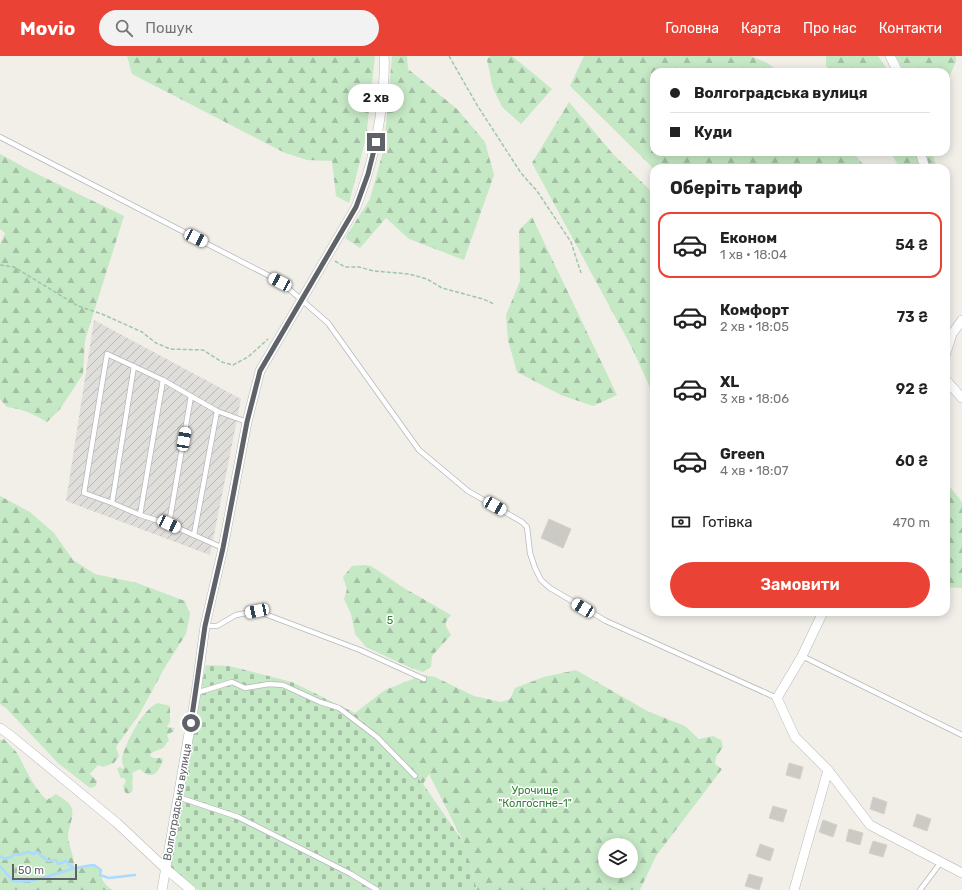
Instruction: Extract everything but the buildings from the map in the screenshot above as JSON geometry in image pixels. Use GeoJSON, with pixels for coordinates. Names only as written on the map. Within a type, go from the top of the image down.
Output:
{"type":"FeatureCollection","features":[{"type":"Feature","properties":{"kind":"street","name":"Волгоградська вулиця"},"geometry":{"type":"LineString","coordinates":[[162,890],[196,693],[205,626],[223,548],[247,422],[260,371],[356,207],[372,163],[381,112],[384,56]]}},
{"type":"Feature","properties":{"kind":"street"},"geometry":{"type":"LineString","coordinates":[[890,56],[896,68]]}},
{"type":"Feature","properties":{"kind":"street"},"geometry":{"type":"LineString","coordinates":[[950,340],[952,334],[962,320]]}},
{"type":"Feature","properties":{"kind":"street"},"geometry":{"type":"LineString","coordinates":[[950,384],[962,398]]}},
{"type":"Feature","properties":{"kind":"street"},"geometry":{"type":"LineString","coordinates":[[821,616],[802,656],[777,698],[795,738],[828,770],[870,825],[962,873]]}},
{"type":"Feature","properties":{"kind":"street"},"geometry":{"type":"LineString","coordinates":[[0,728],[117,823],[166,869],[191,890]]}},
{"type":"Feature","properties":{"kind":"street"},"geometry":{"type":"LineString","coordinates":[[794,890],[828,770]]}},
{"type":"Feature","properties":{"kind":"lane"},"geometry":{"type":"LineString","coordinates":[[0,137],[280,282],[328,323],[336,332],[419,450],[468,491],[522,522],[527,527],[530,553],[535,568],[541,580],[550,588],[606,621],[777,698]]}},
{"type":"Feature","properties":{"kind":"lane"},"geometry":{"type":"LineString","coordinates":[[223,548],[169,524],[140,515],[84,493],[107,354],[163,380],[217,411],[247,422]]}},
{"type":"Feature","properties":{"kind":"lane"},"geometry":{"type":"LineString","coordinates":[[112,503],[134,366]]}},
{"type":"Feature","properties":{"kind":"lane"},"geometry":{"type":"LineString","coordinates":[[140,515],[163,380]]}},
{"type":"Feature","properties":{"kind":"lane"},"geometry":{"type":"LineString","coordinates":[[169,524],[191,396]]}},
{"type":"Feature","properties":{"kind":"lane"},"geometry":{"type":"LineString","coordinates":[[194,535],[217,411]]}},
{"type":"Feature","properties":{"kind":"lane"},"geometry":{"type":"LineString","coordinates":[[205,626],[217,626],[236,616],[257,611],[360,650],[424,679]]}},
{"type":"Feature","properties":{"kind":"lane"},"geometry":{"type":"LineString","coordinates":[[802,656],[962,735]]}},
{"type":"Feature","properties":{"kind":"lane"},"geometry":{"type":"LineString","coordinates":[[196,693],[232,682],[245,688],[269,684],[282,685],[320,702],[339,708],[377,738],[415,776]]}},
{"type":"Feature","properties":{"kind":"lane"},"geometry":{"type":"LineString","coordinates":[[178,797],[238,817],[351,874],[377,890]]}},
{"type":"Feature","properties":{"kind":"lane"},"geometry":{"type":"LineString","coordinates":[[920,890],[941,862]]}},
{"type":"Feature","properties":{"kind":"path"},"geometry":{"type":"LineString","coordinates":[[449,56],[477,105],[521,174],[537,191],[571,242],[581,273]]}},
{"type":"Feature","properties":{"kind":"path"},"geometry":{"type":"LineString","coordinates":[[329,253],[334,260],[344,267],[359,267],[374,271],[409,274],[427,279],[442,288],[483,298],[494,304]]}},
{"type":"Feature","properties":{"kind":"path"},"geometry":{"type":"LineString","coordinates":[[0,265],[14,267],[78,306],[102,314],[142,332],[156,343],[170,349],[203,350],[222,362],[233,364],[248,357],[273,335]]}},
{"type":"Feature","properties":{"kind":"shaded area"},"geometry":{"type":"Polygon","coordinates":[[[94,320],[241,399],[210,555],[66,501],[94,320]]]}},
{"type":"Feature","properties":{"kind":"green space"},"geometry":{"type":"Polygon","coordinates":[[[127,56],[375,56],[366,138],[349,203],[336,196],[332,161],[307,160],[285,153],[132,74],[127,56]]]}},
{"type":"Feature","properties":{"kind":"green space"},"geometry":{"type":"Polygon","coordinates":[[[392,56],[407,56],[408,69],[457,109],[485,142],[494,175],[464,260],[409,239],[386,218],[360,248],[345,238],[370,199],[384,148],[392,56]]]}},
{"type":"Feature","properties":{"kind":"green space"},"geometry":{"type":"Polygon","coordinates":[[[490,56],[512,56],[552,89],[521,124],[502,107],[493,88],[487,60],[490,56]]]}},
{"type":"Feature","properties":{"kind":"green space"},"geometry":{"type":"Polygon","coordinates":[[[584,56],[751,56],[774,68],[650,68],[650,156],[856,156],[863,164],[650,165],[570,86],[584,56]]]}},
{"type":"Feature","properties":{"kind":"green space"},"geometry":{"type":"Polygon","coordinates":[[[826,56],[878,56],[886,68],[828,68],[826,66],[826,56]]]}},
{"type":"Feature","properties":{"kind":"green space"},"geometry":{"type":"Polygon","coordinates":[[[896,56],[956,56],[956,61],[950,75],[950,68],[902,68],[896,56]]]}},
{"type":"Feature","properties":{"kind":"green space"},"geometry":{"type":"Polygon","coordinates":[[[569,102],[613,154],[650,190],[650,387],[631,346],[532,163],[569,102]]]}},
{"type":"Feature","properties":{"kind":"green space"},"geometry":{"type":"Polygon","coordinates":[[[0,154],[31,171],[124,216],[85,340],[83,374],[60,409],[47,422],[28,412],[7,407],[0,399],[0,244],[5,233],[0,229],[0,154]]]}},
{"type":"Feature","properties":{"kind":"green space"},"geometry":{"type":"Polygon","coordinates":[[[892,156],[933,156],[936,164],[898,164],[892,156]]]}},
{"type":"Feature","properties":{"kind":"green space"},"geometry":{"type":"Polygon","coordinates":[[[532,217],[617,395],[593,406],[561,395],[517,372],[508,340],[506,315],[520,281],[519,230],[532,217]]]}},
{"type":"Feature","properties":{"kind":"green space"},"geometry":{"type":"Polygon","coordinates":[[[950,487],[962,502],[962,588],[950,587],[950,487]]]}},
{"type":"Feature","properties":{"kind":"green space"},"geometry":{"type":"Polygon","coordinates":[[[0,496],[30,512],[54,533],[73,560],[95,574],[137,583],[185,601],[190,614],[186,634],[165,667],[140,713],[116,747],[119,756],[114,763],[103,767],[98,765],[90,774],[97,781],[96,786],[90,788],[58,763],[6,708],[0,704],[0,496]]]}},
{"type":"Feature","properties":{"kind":"green space","name":"5"},"geometry":{"type":"Polygon","coordinates":[[[352,566],[371,566],[404,588],[451,615],[446,625],[451,635],[432,656],[431,667],[423,672],[366,647],[355,634],[351,614],[344,599],[347,589],[343,577],[352,566]]]}},
{"type":"Feature","properties":{"kind":"green space"},"geometry":{"type":"Polygon","coordinates":[[[206,665],[229,666],[292,682],[355,713],[423,784],[464,843],[477,890],[198,890],[169,867],[206,665]]]}},
{"type":"Feature","properties":{"kind":"green space","name":"Урочище \"Колгоспне-1\""},"geometry":{"type":"Polygon","coordinates":[[[576,670],[647,711],[685,726],[699,739],[713,736],[721,740],[723,747],[716,757],[715,764],[722,769],[656,856],[640,890],[477,890],[464,843],[429,774],[423,784],[355,713],[385,690],[423,675],[435,677],[474,696],[501,702],[510,699],[515,688],[544,677],[576,670]]]}},
{"type":"Feature","properties":{"kind":"green space"},"geometry":{"type":"Polygon","coordinates":[[[158,703],[170,706],[170,721],[167,727],[174,728],[174,731],[167,735],[169,740],[163,748],[151,753],[150,756],[153,758],[162,758],[163,760],[157,772],[148,775],[140,769],[132,773],[133,790],[127,794],[123,787],[126,781],[124,778],[121,778],[117,769],[120,767],[122,769],[124,768],[122,759],[126,745],[136,727],[147,711],[158,703]]]}},
{"type":"Feature","properties":{"kind":"green space"},"geometry":{"type":"Polygon","coordinates":[[[4,739],[17,753],[34,784],[47,800],[56,794],[70,804],[72,816],[68,837],[74,860],[74,868],[83,868],[94,865],[101,870],[101,876],[105,884],[113,890],[0,890],[0,740],[4,739]]]}},
{"type":"Feature","properties":{"kind":"waterway"},"geometry":{"type":"LineString","coordinates":[[0,856],[4,859],[15,854],[18,855],[28,852],[34,854],[37,852],[48,861],[56,860],[58,864],[66,861],[73,868]]}},
{"type":"Feature","properties":{"kind":"waterway"},"geometry":{"type":"LineString","coordinates":[[0,866],[13,881],[21,882],[36,880],[75,868],[94,865],[101,870],[100,875],[109,878],[135,875]]}},
{"type":"Feature","properties":{"kind":"route"},"geometry":{"type":"LineString","coordinates":[[191,723],[205,626],[223,548],[247,422],[260,371],[356,207],[372,163],[376,142]]}}]}
